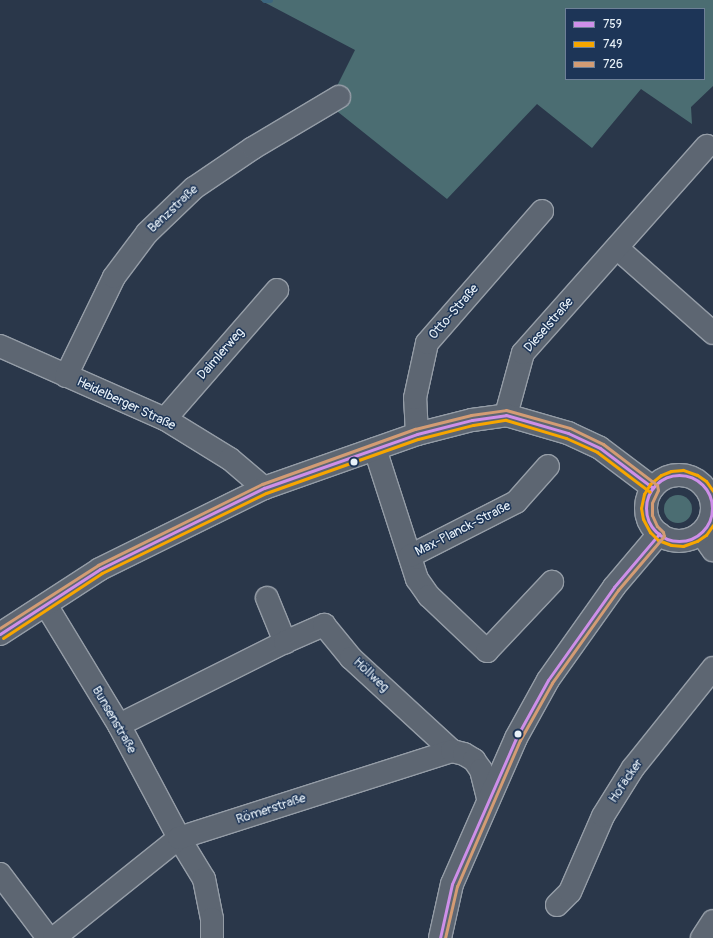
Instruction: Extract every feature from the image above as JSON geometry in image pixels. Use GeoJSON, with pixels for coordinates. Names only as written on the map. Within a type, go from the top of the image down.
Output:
{"type":"FeatureCollection","features":[{"type":"Feature","properties":{"kind":"street","name":"Benzstraße"},"geometry":{"type":"LineString","coordinates":[[66,376],[114,277],[147,233],[194,188],[253,148],[339,97]]}},
{"type":"Feature","properties":{"kind":"street","name":"Dieselstraße"},"geometry":{"type":"LineString","coordinates":[[506,415],[523,353],[707,146]]}},
{"type":"Feature","properties":{"kind":"street","name":"Otto-Straße"},"geometry":{"type":"LineString","coordinates":[[417,434],[415,398],[427,343],[542,211]]}},
{"type":"Feature","properties":{"kind":"street"},"geometry":{"type":"LineString","coordinates":[[617,248],[713,333]]}},
{"type":"Feature","properties":{"kind":"street","name":"Daimlerweg"},"geometry":{"type":"LineString","coordinates":[[165,419],[277,290]]}},
{"type":"Feature","properties":{"kind":"street","name":"Heidelberger Straße"},"geometry":{"type":"LineString","coordinates":[[0,346],[165,419],[230,460],[264,488]]}},
{"type":"Feature","properties":{"kind":"street"},"geometry":{"type":"LineString","coordinates":[[0,634],[100,569],[264,488],[417,434],[472,420],[506,415],[568,433],[600,448],[653,488]]}},
{"type":"Feature","properties":{"kind":"street","name":"Max-Planck-Straße"},"geometry":{"type":"LineString","coordinates":[[376,449],[417,579],[429,596],[486,651],[552,582]]}},
{"type":"Feature","properties":{"kind":"street","name":"Max-Planck-Straße"},"geometry":{"type":"LineString","coordinates":[[410,556],[516,502],[548,466]]}},
{"type":"Feature","properties":{"kind":"street"},"geometry":{"type":"LineString","coordinates":[[673,476],[708,478],[712,509],[707,541],[695,537],[680,541],[665,538],[653,529],[647,516],[647,502],[653,488],[658,483],[673,476]]}},
{"type":"Feature","properties":{"kind":"street"},"geometry":{"type":"LineString","coordinates":[[440,938],[452,884],[516,738],[548,680],[614,587],[659,534]]}},
{"type":"Feature","properties":{"kind":"street"},"geometry":{"type":"LineString","coordinates":[[267,598],[285,642]]}},
{"type":"Feature","properties":{"kind":"street","name":"Bunsenstraße"},"geometry":{"type":"LineString","coordinates":[[46,605],[118,725],[179,838],[204,879],[212,919],[212,938]]}},
{"type":"Feature","properties":{"kind":"street","name":"Höllweg"},"geometry":{"type":"LineString","coordinates":[[118,725],[285,642],[324,625],[351,658],[452,751]]}},
{"type":"Feature","properties":{"kind":"street","name":"Hofäcker"},"geometry":{"type":"LineString","coordinates":[[557,905],[570,892],[603,816],[633,768],[713,668]]}},
{"type":"Feature","properties":{"kind":"street"},"geometry":{"type":"LineString","coordinates":[[452,751],[464,754],[474,760],[481,770],[488,799]]}},
{"type":"Feature","properties":{"kind":"street","name":"Römerstraße"},"geometry":{"type":"LineString","coordinates":[[54,938],[179,838],[452,751]]}},
{"type":"Feature","properties":{"kind":"street"},"geometry":{"type":"LineString","coordinates":[[0,874],[48,938]]}},
{"type":"Feature","properties":{"kind":"street"},"geometry":{"type":"LineString","coordinates":[[702,938],[713,921]]}},
{"type":"Feature","properties":{"kind":"green space"},"geometry":{"type":"Polygon","coordinates":[[[260,0],[713,0],[713,86],[691,107],[692,124],[641,89],[592,148],[537,104],[447,199],[328,104],[355,50],[260,0]]]}},
{"type":"Feature","properties":{"kind":"green space"},"geometry":{"type":"Polygon","coordinates":[[[678,495],[684,496],[688,499],[691,503],[691,515],[688,519],[684,522],[678,523],[672,522],[668,519],[665,515],[664,509],[665,503],[668,499],[672,496],[678,495]]]}},
{"type":"Feature","properties":{"kind":"waterway"},"geometry":{"type":"LineString","coordinates":[[265,0],[270,0]]}},
{"type":"Feature","properties":{"kind":"transit line","name":"726"},"geometry":{"type":"LineString","coordinates":[[0,628],[98,565],[262,484],[415,429],[471,415],[506,410],[570,428],[603,444],[657,485],[658,490],[652,503],[652,515],[664,536],[618,590],[552,683],[520,740],[457,886],[445,938]]}},
{"type":"Feature","properties":{"kind":"transit line","name":"759"},"geometry":{"type":"LineString","coordinates":[[0,634],[100,569],[264,488],[417,434],[472,420],[506,415],[568,433],[600,448],[653,488]]}},
{"type":"Feature","properties":{"kind":"transit line","name":"749"},"geometry":{"type":"LineString","coordinates":[[3,638],[102,573],[266,493],[418,439],[473,425],[506,420],[566,438],[597,452],[650,492]]}},
{"type":"Feature","properties":{"kind":"transit line","name":"749"},"geometry":{"type":"LineString","coordinates":[[713,491],[706,481],[697,475],[683,470],[671,471],[661,475],[650,484],[644,494],[641,508],[643,519],[650,532],[658,540],[671,545],[683,546],[697,541],[706,535],[713,525]]}},
{"type":"Feature","properties":{"kind":"transit line","name":"759"},"geometry":{"type":"LineString","coordinates":[[679,475],[692,478],[702,485],[709,495],[712,508],[709,521],[702,531],[692,538],[679,541],[666,538],[656,531],[649,521],[646,508],[649,495],[656,485],[666,478],[679,475]]}},
{"type":"Feature","properties":{"kind":"transit line","name":"759"},"geometry":{"type":"LineString","coordinates":[[440,938],[452,884],[516,738],[548,680],[614,587],[659,534]]}}]}
